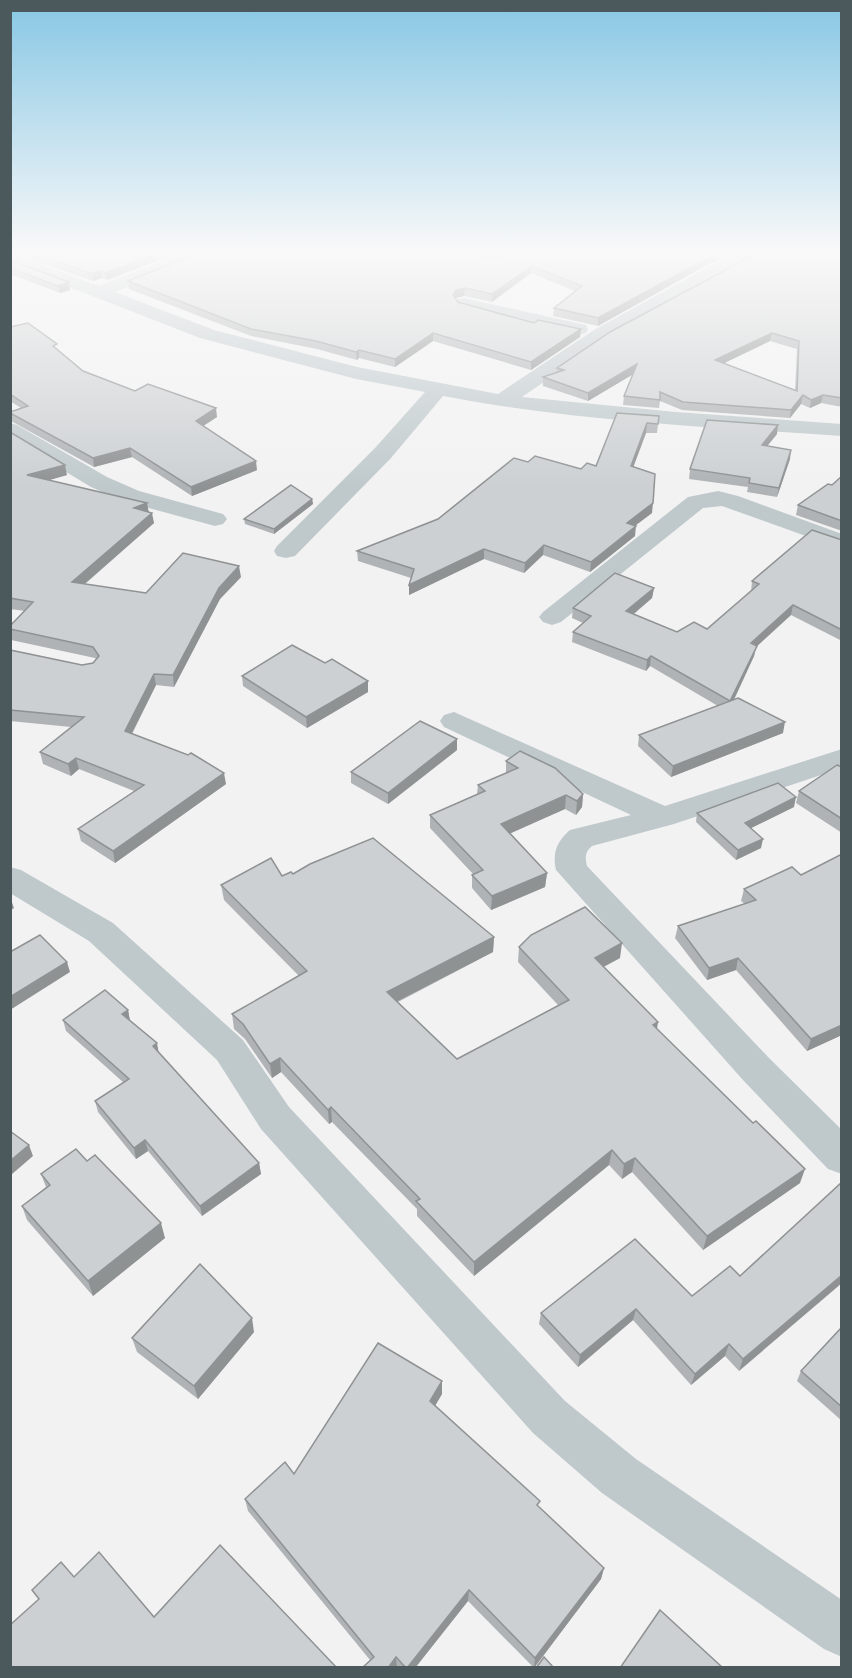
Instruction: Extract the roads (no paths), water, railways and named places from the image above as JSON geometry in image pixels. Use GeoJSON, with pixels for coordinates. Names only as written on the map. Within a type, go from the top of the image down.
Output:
{"type":"FeatureCollection","features":[{"type":"Feature","properties":{"kind":"street"},"geometry":{"type":"LineString","coordinates":[[198,330],[356,373],[502,401],[676,418],[842,430]]}},
{"type":"Feature","properties":{"kind":"street"},"geometry":{"type":"LineString","coordinates":[[585,330],[601,334]]}},
{"type":"Feature","properties":{"kind":"street"},"geometry":{"type":"LineString","coordinates":[[502,401],[608,330]]}},
{"type":"Feature","properties":{"kind":"street"},"geometry":{"type":"LineString","coordinates":[[286,551],[383,453],[438,388]]}},
{"type":"Feature","properties":{"kind":"street"},"geometry":{"type":"LineString","coordinates":[[10,429],[99,482],[131,496],[215,519]]}},
{"type":"Feature","properties":{"kind":"street"},"geometry":{"type":"LineString","coordinates":[[552,617],[696,502],[708,498],[730,501],[842,542]]}},
{"type":"Feature","properties":{"kind":"street"},"geometry":{"type":"LineString","coordinates":[[454,722],[663,817]]}},
{"type":"Feature","properties":{"kind":"street"},"geometry":{"type":"LineString","coordinates":[[842,758],[663,817],[581,838],[572,844],[568,856],[572,870],[756,1069],[842,1157]]}},
{"type":"Feature","properties":{"kind":"street"},"geometry":{"type":"LineString","coordinates":[[10,878],[101,932],[230,1050],[275,1118],[549,1417],[619,1476],[842,1631]]}}]}
